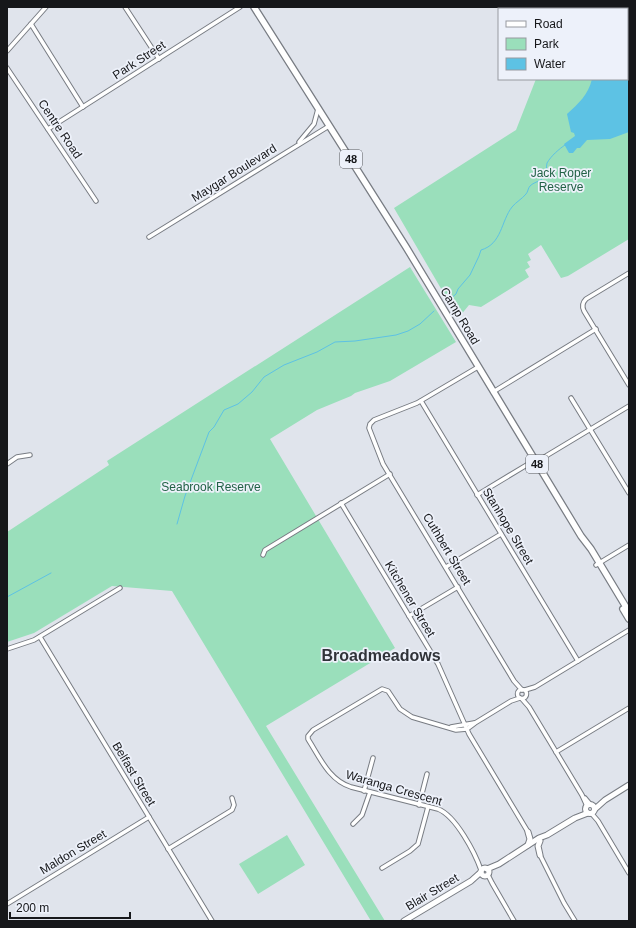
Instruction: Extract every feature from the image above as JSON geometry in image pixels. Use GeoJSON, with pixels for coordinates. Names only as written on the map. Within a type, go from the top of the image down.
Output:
{"type":"FeatureCollection","features":[{"type":"Feature","properties":{"kind":"main road","name":"Camp Road"},"geometry":{"type":"LineString","coordinates":[[254,7],[402,241],[455,334],[478,367],[598,564],[629,612]]}},
{"type":"Feature","properties":{"kind":"main road","name":"Camp Road"},"geometry":{"type":"LineString","coordinates":[[598,564],[629,619]]}},
{"type":"Feature","properties":{"kind":"street"},"geometry":{"type":"LineString","coordinates":[[7,51],[46,7]]}},
{"type":"Feature","properties":{"kind":"street"},"geometry":{"type":"LineString","coordinates":[[125,7],[158,59]]}},
{"type":"Feature","properties":{"kind":"street","name":"Park Street"},"geometry":{"type":"LineString","coordinates":[[48,129],[240,7]]}},
{"type":"Feature","properties":{"kind":"street"},"geometry":{"type":"LineString","coordinates":[[31,24],[83,107]]}},
{"type":"Feature","properties":{"kind":"street","name":"Centre Road"},"geometry":{"type":"LineString","coordinates":[[7,68],[96,201]]}},
{"type":"Feature","properties":{"kind":"street"},"geometry":{"type":"LineString","coordinates":[[294,147],[314,124],[318,108]]}},
{"type":"Feature","properties":{"kind":"street","name":"Maygar Boulevard"},"geometry":{"type":"LineString","coordinates":[[149,237],[329,126]]}},
{"type":"Feature","properties":{"kind":"street"},"geometry":{"type":"LineString","coordinates":[[629,273],[588,297],[583,303],[583,309],[629,384]]}},
{"type":"Feature","properties":{"kind":"street"},"geometry":{"type":"LineString","coordinates":[[493,392],[596,329]]}},
{"type":"Feature","properties":{"kind":"street"},"geometry":{"type":"LineString","coordinates":[[420,401],[478,367]]}},
{"type":"Feature","properties":{"kind":"street"},"geometry":{"type":"LineString","coordinates":[[571,398],[629,494]]}},
{"type":"Feature","properties":{"kind":"street","name":"Cuthbert Street"},"geometry":{"type":"LineString","coordinates":[[420,401],[377,419],[370,424],[370,431],[380,456],[629,873]]}},
{"type":"Feature","properties":{"kind":"street","name":"Stanhope Street"},"geometry":{"type":"LineString","coordinates":[[420,401],[578,661]]}},
{"type":"Feature","properties":{"kind":"street"},"geometry":{"type":"LineString","coordinates":[[477,495],[629,406]]}},
{"type":"Feature","properties":{"kind":"street"},"geometry":{"type":"LineString","coordinates":[[7,464],[17,457],[30,455]]}},
{"type":"Feature","properties":{"kind":"street"},"geometry":{"type":"LineString","coordinates":[[263,555],[265,550],[390,474]]}},
{"type":"Feature","properties":{"kind":"street","name":"Kitchener Street"},"geometry":{"type":"LineString","coordinates":[[341,503],[438,664],[467,729],[528,832]]}},
{"type":"Feature","properties":{"kind":"street"},"geometry":{"type":"LineString","coordinates":[[446,568],[501,534]]}},
{"type":"Feature","properties":{"kind":"street"},"geometry":{"type":"LineString","coordinates":[[598,564],[629,545]]}},
{"type":"Feature","properties":{"kind":"street"},"geometry":{"type":"LineString","coordinates":[[409,616],[458,587]]}},
{"type":"Feature","properties":{"kind":"street"},"geometry":{"type":"LineString","coordinates":[[7,649],[40,637],[120,588]]}},
{"type":"Feature","properties":{"kind":"street"},"geometry":{"type":"LineString","coordinates":[[467,729],[629,630]]}},
{"type":"Feature","properties":{"kind":"street","name":"Belfast Street"},"geometry":{"type":"LineString","coordinates":[[40,637],[212,921]]}},
{"type":"Feature","properties":{"kind":"street","name":"Waranga Crescent"},"geometry":{"type":"LineString","coordinates":[[467,729],[456,730],[408,715],[398,706],[388,690],[382,689],[310,732],[308,739],[330,774],[342,784],[428,807],[441,811],[450,816],[514,921]]}},
{"type":"Feature","properties":{"kind":"street"},"geometry":{"type":"LineString","coordinates":[[556,752],[629,708]]}},
{"type":"Feature","properties":{"kind":"street","name":"Waranga Crescent"},"geometry":{"type":"LineString","coordinates":[[450,728],[475,723]]}},
{"type":"Feature","properties":{"kind":"street"},"geometry":{"type":"LineString","coordinates":[[364,791],[373,758]]}},
{"type":"Feature","properties":{"kind":"street"},"geometry":{"type":"LineString","coordinates":[[419,805],[427,774]]}},
{"type":"Feature","properties":{"kind":"street","name":"Blair Street"},"geometry":{"type":"LineString","coordinates":[[404,921],[629,785]]}},
{"type":"Feature","properties":{"kind":"street"},"geometry":{"type":"LineString","coordinates":[[352,824],[362,815],[370,792]]}},
{"type":"Feature","properties":{"kind":"street"},"geometry":{"type":"LineString","coordinates":[[168,849],[232,810],[234,805],[232,798]]}},
{"type":"Feature","properties":{"kind":"street"},"geometry":{"type":"LineString","coordinates":[[382,868],[410,851],[418,844],[428,807]]}},
{"type":"Feature","properties":{"kind":"street","name":"Maldon Street"},"geometry":{"type":"LineString","coordinates":[[7,904],[149,817]]}},
{"type":"Feature","properties":{"kind":"street"},"geometry":{"type":"LineString","coordinates":[[528,832],[534,838],[539,839],[538,846],[540,855]]}},
{"type":"Feature","properties":{"kind":"street"},"geometry":{"type":"LineString","coordinates":[[528,832],[530,839],[528,846],[535,848],[540,855],[575,921]]}},
{"type":"Feature","properties":{"kind":"street"},"geometry":{"type":"LineString","coordinates":[[625,866],[629,863]]}},
{"type":"Feature","properties":{"kind":"green space","name":"Jack Roper Reserve"},"geometry":{"type":"Polygon","coordinates":[[[629,7],[629,239],[568,276],[561,278],[541,245],[528,254],[531,260],[527,262],[530,267],[525,270],[529,277],[481,307],[469,305],[460,316],[457,316],[394,208],[516,130],[536,80],[628,80],[628,8],[564,8],[629,7]]]}},
{"type":"Feature","properties":{"kind":"green space","name":"Seabrook Reserve"},"geometry":{"type":"Polygon","coordinates":[[[410,267],[456,342],[390,381],[355,393],[317,410],[270,439],[395,648],[266,726],[385,921],[371,921],[172,591],[112,586],[34,633],[7,642],[7,532],[109,465],[107,461],[410,267]]]}},
{"type":"Feature","properties":{"kind":"green space"},"geometry":{"type":"Polygon","coordinates":[[[287,835],[305,865],[258,894],[239,864],[287,835]]]}},
{"type":"Feature","properties":{"kind":"water"},"geometry":{"type":"Polygon","coordinates":[[[629,7],[629,132],[610,139],[587,140],[580,148],[577,148],[573,153],[569,153],[564,144],[575,136],[574,133],[571,132],[567,114],[585,94],[592,80],[628,80],[628,8],[583,8],[629,7]]]}},
{"type":"Feature","properties":{"kind":"waterway"},"geometry":{"type":"LineString","coordinates":[[449,300],[456,294],[458,289],[470,275],[481,250],[493,243],[512,207],[526,194],[530,186],[544,177],[547,163],[555,153],[565,145]]}},
{"type":"Feature","properties":{"kind":"waterway"},"geometry":{"type":"LineString","coordinates":[[177,524],[185,496],[209,432],[214,427],[224,410],[238,404],[252,392],[264,377],[284,365],[317,352],[335,342],[355,341],[396,335],[408,331],[420,324],[434,311]]}},
{"type":"Feature","properties":{"kind":"waterway"},"geometry":{"type":"LineString","coordinates":[[7,597],[51,573]]}},
{"type":"Feature","properties":{"kind":"district","name":"Broadmeadows"},"geometry":{"type":"Point","coordinates":[381,655]}}]}
